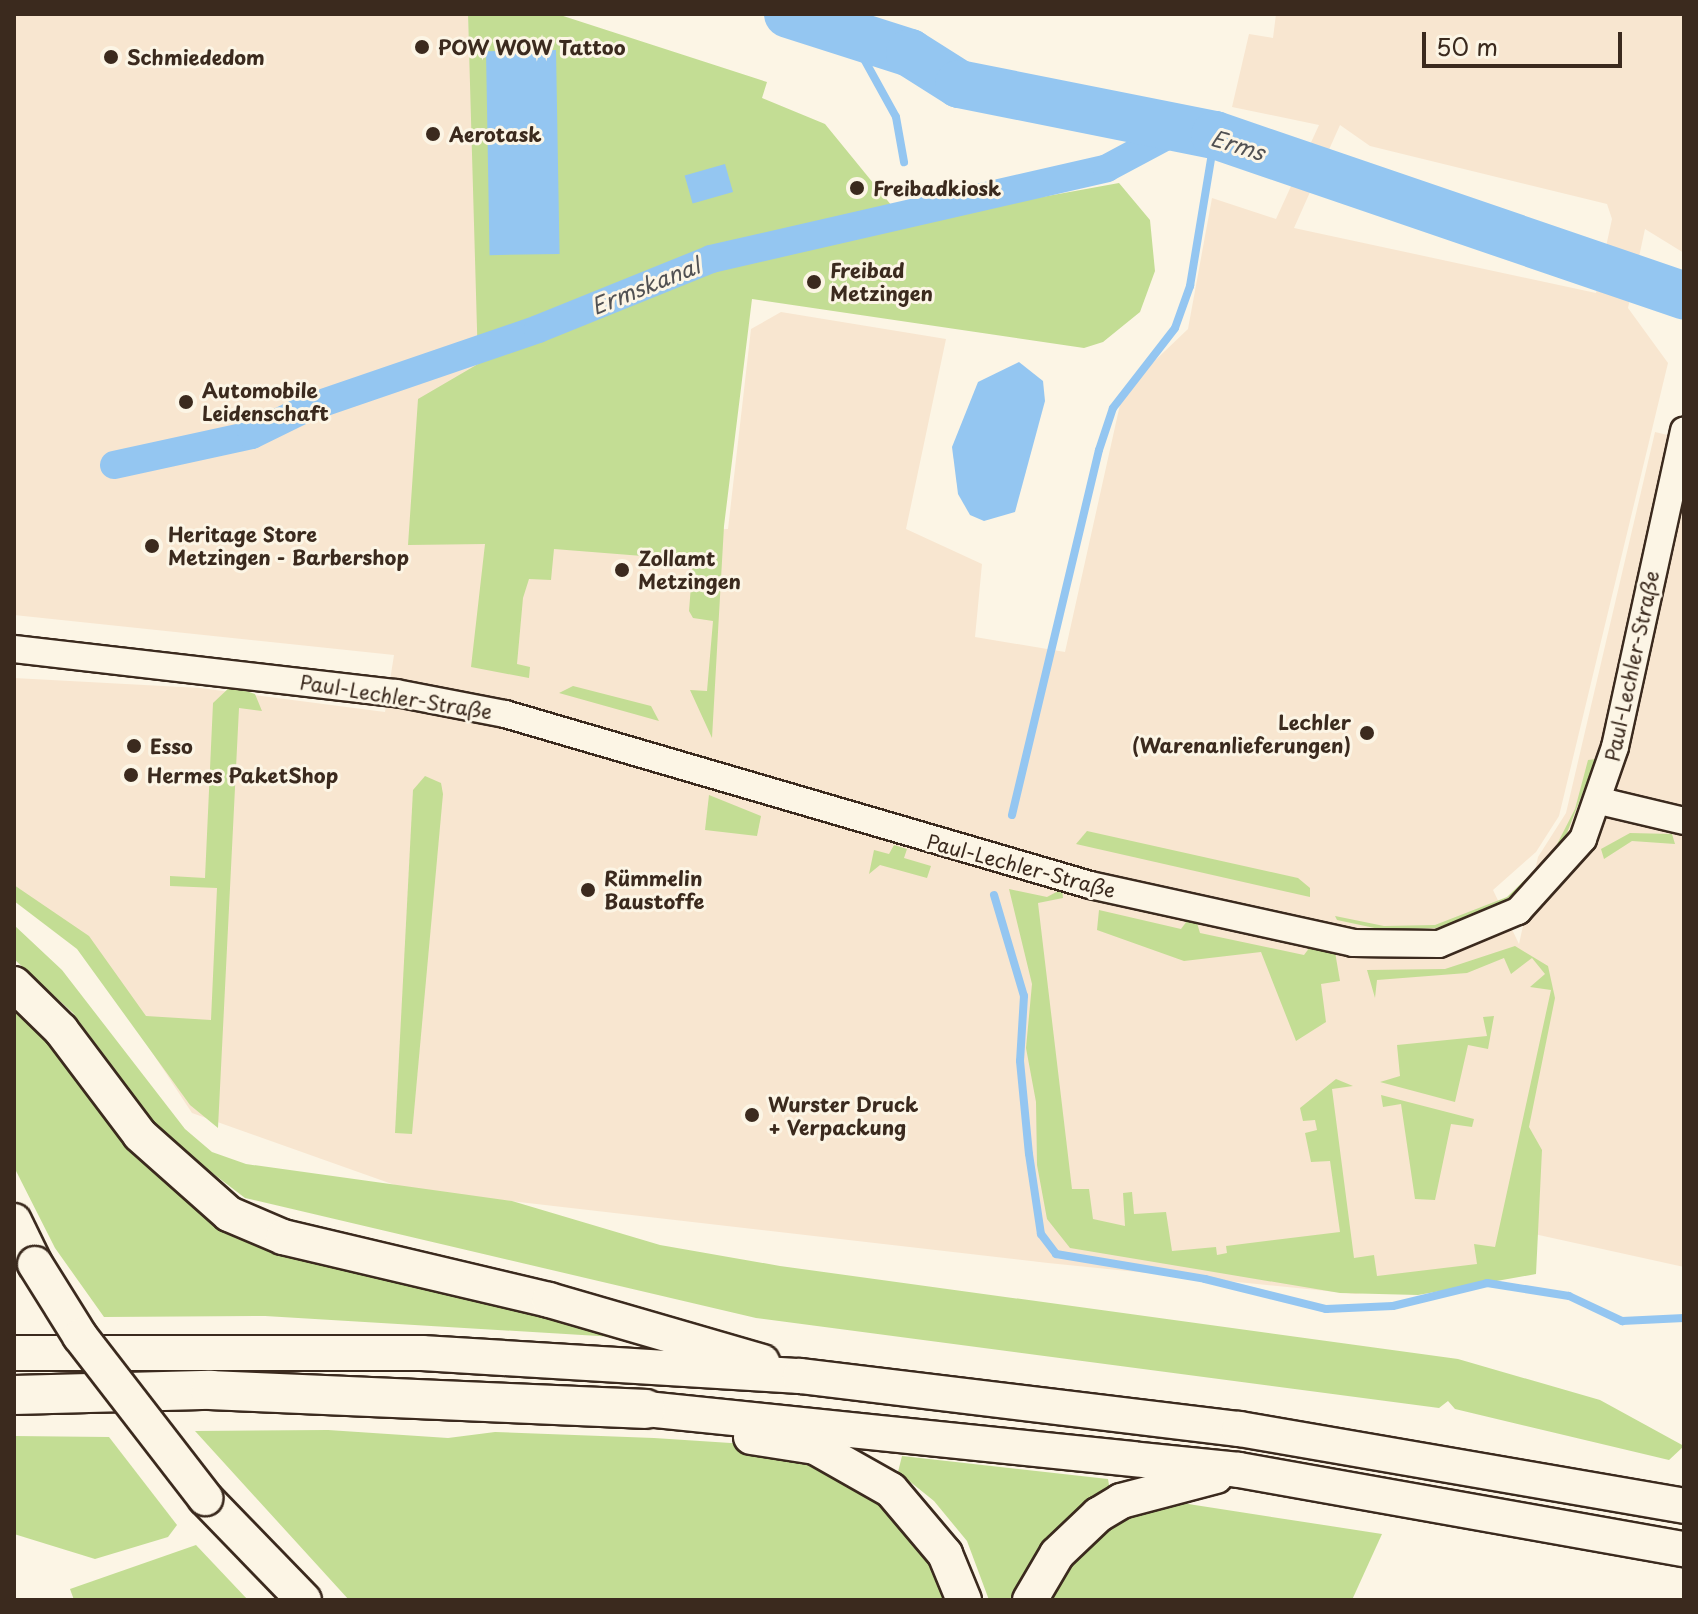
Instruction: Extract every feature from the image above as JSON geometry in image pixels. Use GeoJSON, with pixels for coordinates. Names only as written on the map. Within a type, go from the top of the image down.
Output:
{"type":"FeatureCollection","features":[{"type":"Feature","properties":{"kind":"highway"},"geometry":{"type":"LineString","coordinates":[[14,1395],[242,1390],[646,1409]]}},
{"type":"Feature","properties":{"kind":"main road"},"geometry":{"type":"LineString","coordinates":[[14,984],[61,1030],[140,1135],[229,1214],[283,1237],[549,1300],[800,1376]]}},
{"type":"Feature","properties":{"kind":"main road"},"geometry":{"type":"LineString","coordinates":[[14,1221],[35,1264],[80,1336],[205,1498],[304,1600]]}},
{"type":"Feature","properties":{"kind":"main road"},"geometry":{"type":"LineString","coordinates":[[14,1353],[422,1353],[800,1376],[1239,1429],[1684,1506]]}},
{"type":"Feature","properties":{"kind":"main road"},"geometry":{"type":"LineString","coordinates":[[646,1409],[1239,1470],[1684,1549]]}},
{"type":"Feature","properties":{"kind":"main road"},"geometry":{"type":"LineString","coordinates":[[646,1409],[746,1437],[815,1447],[865,1470],[915,1512],[945,1554],[964,1600]]}},
{"type":"Feature","properties":{"kind":"main road"},"geometry":{"type":"LineString","coordinates":[[1030,1600],[1057,1554],[1098,1515],[1161,1488],[1239,1470]]}},
{"type":"Feature","properties":{"kind":"street","name":"Paul-Lechler-Straße"},"geometry":{"type":"LineString","coordinates":[[14,649],[396,693],[505,714],[974,856],[1353,943],[1439,944],[1495,925],[1546,887],[1583,839],[1600,801],[1684,430]]}},
{"type":"Feature","properties":{"kind":"street"},"geometry":{"type":"LineString","coordinates":[[1600,801],[1684,821]]}},
{"type":"Feature","properties":{"kind":"shaded area"},"geometry":{"type":"Polygon","coordinates":[[[14,14],[468,14],[489,538],[728,529],[751,329],[781,312],[946,339],[906,529],[982,564],[975,637],[1065,652],[1123,391],[1188,329],[1212,198],[1276,219],[1319,125],[1232,107],[1249,34],[1273,38],[1276,14],[1684,14],[1684,253],[1645,229],[1628,308],[1668,363],[1559,816],[1536,852],[1493,890],[1519,944],[1538,857],[1566,813],[1655,432],[1684,439],[1684,1267],[1512,1229],[1502,1272],[1356,1294],[1048,1263],[406,1189],[192,1113],[71,929],[14,888],[14,678],[200,688],[385,712],[394,655],[14,615],[14,14]],[[1340,125],[1294,228],[1596,293],[1612,219],[1607,204],[1370,146],[1340,125]]]}},
{"type":"Feature","properties":{"kind":"green space","name":"Freibad Metzingen"},"geometry":{"type":"Polygon","coordinates":[[[468,14],[557,14],[767,82],[762,98],[825,124],[905,222],[1119,183],[1150,220],[1155,271],[1140,312],[1103,342],[1084,348],[752,299],[724,526],[712,738],[690,690],[707,691],[713,621],[693,618],[689,611],[693,560],[554,549],[551,580],[529,579],[523,598],[517,664],[530,667],[529,678],[471,667],[485,544],[408,545],[418,399],[478,364],[468,14]]]}},
{"type":"Feature","properties":{"kind":"green space"},"geometry":{"type":"Polygon","coordinates":[[[231,686],[255,694],[262,711],[239,708],[218,1128],[190,1105],[77,949],[14,901],[14,885],[89,936],[146,1016],[211,1020],[217,888],[170,886],[170,876],[205,878],[213,703],[231,686]]]}},
{"type":"Feature","properties":{"kind":"green space"},"geometry":{"type":"Polygon","coordinates":[[[573,686],[651,706],[659,721],[559,693],[573,686]]]}},
{"type":"Feature","properties":{"kind":"green space"},"geometry":{"type":"Polygon","coordinates":[[[1596,759],[1567,833],[1553,855],[1532,879],[1508,898],[1487,911],[1436,928],[1384,930],[1337,920],[1335,916],[1384,926],[1435,925],[1507,897],[1552,854],[1575,809],[1588,760],[1596,759]]]}},
{"type":"Feature","properties":{"kind":"green space"},"geometry":{"type":"Polygon","coordinates":[[[425,776],[441,783],[443,794],[412,1134],[395,1133],[413,790],[425,776]]]}},
{"type":"Feature","properties":{"kind":"green space"},"geometry":{"type":"Polygon","coordinates":[[[709,795],[761,816],[757,836],[705,830],[709,795]]]}},
{"type":"Feature","properties":{"kind":"green space"},"geometry":{"type":"Polygon","coordinates":[[[1087,831],[1298,878],[1310,888],[1310,897],[1076,844],[1087,831]]]}},
{"type":"Feature","properties":{"kind":"green space"},"geometry":{"type":"Polygon","coordinates":[[[1630,833],[1672,834],[1675,844],[1632,841],[1604,859],[1601,849],[1630,833]]]}},
{"type":"Feature","properties":{"kind":"green space"},"geometry":{"type":"Polygon","coordinates":[[[894,845],[907,849],[904,858],[931,866],[927,878],[880,865],[869,874],[874,850],[889,854],[894,845]]]}},
{"type":"Feature","properties":{"kind":"green space"},"geometry":{"type":"Polygon","coordinates":[[[1009,889],[1047,897],[1062,889],[1063,898],[1038,903],[1072,1189],[1089,1189],[1093,1219],[1125,1226],[1123,1193],[1132,1192],[1134,1214],[1166,1212],[1172,1251],[1216,1247],[1217,1255],[1227,1253],[1226,1246],[1340,1232],[1330,1161],[1311,1162],[1305,1133],[1317,1130],[1315,1120],[1303,1121],[1300,1108],[1336,1079],[1353,1086],[1332,1089],[1354,1258],[1374,1255],[1377,1276],[1477,1264],[1474,1244],[1495,1247],[1551,990],[1530,987],[1545,974],[1532,958],[1511,974],[1504,958],[1467,973],[1377,980],[1375,998],[1367,970],[1445,969],[1515,946],[1548,966],[1555,998],[1529,1127],[1542,1150],[1536,1274],[1418,1295],[1340,1293],[1070,1248],[1047,1219],[1037,1165],[1036,1102],[1026,1048],[1032,984],[1009,889]]]}},
{"type":"Feature","properties":{"kind":"green space"},"geometry":{"type":"Polygon","coordinates":[[[1099,910],[1181,929],[1187,921],[1197,923],[1200,933],[1304,955],[1310,947],[1335,952],[1340,981],[1321,984],[1326,1022],[1296,1041],[1261,952],[1184,961],[1097,930],[1099,910]]]}},
{"type":"Feature","properties":{"kind":"green space"},"geometry":{"type":"Polygon","coordinates":[[[14,925],[62,970],[185,1129],[212,1152],[246,1164],[512,1201],[660,1245],[780,1266],[1458,1359],[1600,1400],[1684,1446],[1669,1460],[1455,1409],[1448,1401],[1439,1408],[756,1318],[245,1198],[164,1136],[73,1013],[14,959],[14,925]]]}},
{"type":"Feature","properties":{"kind":"green space"},"geometry":{"type":"Polygon","coordinates":[[[14,1004],[52,1040],[130,1145],[176,1192],[221,1223],[615,1331],[615,1337],[265,1316],[104,1317],[55,1248],[14,1167],[14,1004]]]}},
{"type":"Feature","properties":{"kind":"green space"},"geometry":{"type":"Polygon","coordinates":[[[1494,1016],[1488,1049],[1468,1045],[1455,1102],[1380,1082],[1400,1076],[1397,1045],[1487,1036],[1483,1017],[1494,1016]]]}},
{"type":"Feature","properties":{"kind":"green space"},"geometry":{"type":"Polygon","coordinates":[[[1381,1095],[1474,1119],[1472,1127],[1451,1124],[1435,1200],[1415,1199],[1401,1104],[1383,1107],[1381,1095]]]}},
{"type":"Feature","properties":{"kind":"green space"},"geometry":{"type":"Polygon","coordinates":[[[328,1430],[448,1438],[495,1432],[654,1438],[746,1444],[813,1461],[886,1499],[935,1558],[950,1600],[349,1600],[195,1431],[328,1430]]]}},
{"type":"Feature","properties":{"kind":"green space"},"geometry":{"type":"Polygon","coordinates":[[[14,1436],[109,1437],[177,1525],[168,1537],[95,1559],[14,1534],[14,1436]]]}},
{"type":"Feature","properties":{"kind":"green space"},"geometry":{"type":"Polygon","coordinates":[[[902,1456],[1108,1479],[1110,1491],[1067,1521],[1042,1547],[1011,1600],[989,1600],[967,1541],[934,1501],[898,1472],[902,1456]]]}},
{"type":"Feature","properties":{"kind":"green space"},"geometry":{"type":"Polygon","coordinates":[[[1169,1501],[1382,1534],[1352,1600],[1045,1600],[1068,1561],[1119,1518],[1169,1501]]]}},
{"type":"Feature","properties":{"kind":"green space"},"geometry":{"type":"Polygon","coordinates":[[[196,1545],[248,1600],[74,1600],[70,1589],[196,1545]]]}},
{"type":"Feature","properties":{"kind":"water"},"geometry":{"type":"Polygon","coordinates":[[[556,50],[560,254],[490,255],[486,51],[556,50]]]}},
{"type":"Feature","properties":{"kind":"water"},"geometry":{"type":"Polygon","coordinates":[[[725,164],[733,192],[693,203],[685,176],[725,164]]]}},
{"type":"Feature","properties":{"kind":"water"},"geometry":{"type":"Polygon","coordinates":[[[1019,362],[1043,381],[1045,401],[1015,512],[984,521],[970,515],[958,494],[952,447],[978,382],[1019,362]]]}},
{"type":"Feature","properties":{"kind":"waterway","name":"Erms"},"geometry":{"type":"LineString","coordinates":[[788,14],[910,53],[959,84],[1215,135],[1684,296]]}},
{"type":"Feature","properties":{"kind":"waterway"},"geometry":{"type":"LineString","coordinates":[[848,30],[896,117],[904,162]]}},
{"type":"Feature","properties":{"kind":"waterway","name":"Ermskanal"},"geometry":{"type":"LineString","coordinates":[[114,465],[252,435],[305,409],[538,329],[711,259],[1107,168],[1182,128]]}},
{"type":"Feature","properties":{"kind":"waterway"},"geometry":{"type":"LineString","coordinates":[[1012,815],[1099,450],[1113,408],[1175,328],[1190,286],[1215,135]]}},
{"type":"Feature","properties":{"kind":"waterway"},"geometry":{"type":"LineString","coordinates":[[994,895],[1024,996],[1020,1061],[1029,1154],[1041,1234],[1056,1254],[1205,1279],[1326,1309],[1393,1306],[1487,1283],[1569,1296],[1622,1321],[1684,1318]]}},
{"type":"Feature","properties":{"kind":"place","name":"POW WOW Tattoo"},"geometry":{"type":"Point","coordinates":[422,47]}},
{"type":"Feature","properties":{"kind":"place","name":"Schmiededom"},"geometry":{"type":"Point","coordinates":[111,57]}},
{"type":"Feature","properties":{"kind":"place","name":"Aerotask"},"geometry":{"type":"Point","coordinates":[433,134]}},
{"type":"Feature","properties":{"kind":"place","name":"Freibadkiosk"},"geometry":{"type":"Point","coordinates":[857,188]}},
{"type":"Feature","properties":{"kind":"place","name":"Freibad Metzingen"},"geometry":{"type":"Point","coordinates":[814,282]}},
{"type":"Feature","properties":{"kind":"place","name":"Automobile Leidenschaft"},"geometry":{"type":"Point","coordinates":[186,402]}},
{"type":"Feature","properties":{"kind":"place","name":"Heritage Store Metzingen - Barbershop"},"geometry":{"type":"Point","coordinates":[152,546]}},
{"type":"Feature","properties":{"kind":"place","name":"Zollamt Metzingen"},"geometry":{"type":"Point","coordinates":[622,570]}},
{"type":"Feature","properties":{"kind":"place","name":"Lechler (Warenanlieferungen)"},"geometry":{"type":"Point","coordinates":[1367,733]}},
{"type":"Feature","properties":{"kind":"place","name":"Esso"},"geometry":{"type":"Point","coordinates":[134,746]}},
{"type":"Feature","properties":{"kind":"place","name":"Hermes PaketShop"},"geometry":{"type":"Point","coordinates":[131,775]}},
{"type":"Feature","properties":{"kind":"place","name":"Rümmelin Baustoffe"},"geometry":{"type":"Point","coordinates":[588,890]}},
{"type":"Feature","properties":{"kind":"place","name":"Wurster Druck + Verpackung"},"geometry":{"type":"Point","coordinates":[752,1115]}}]}
